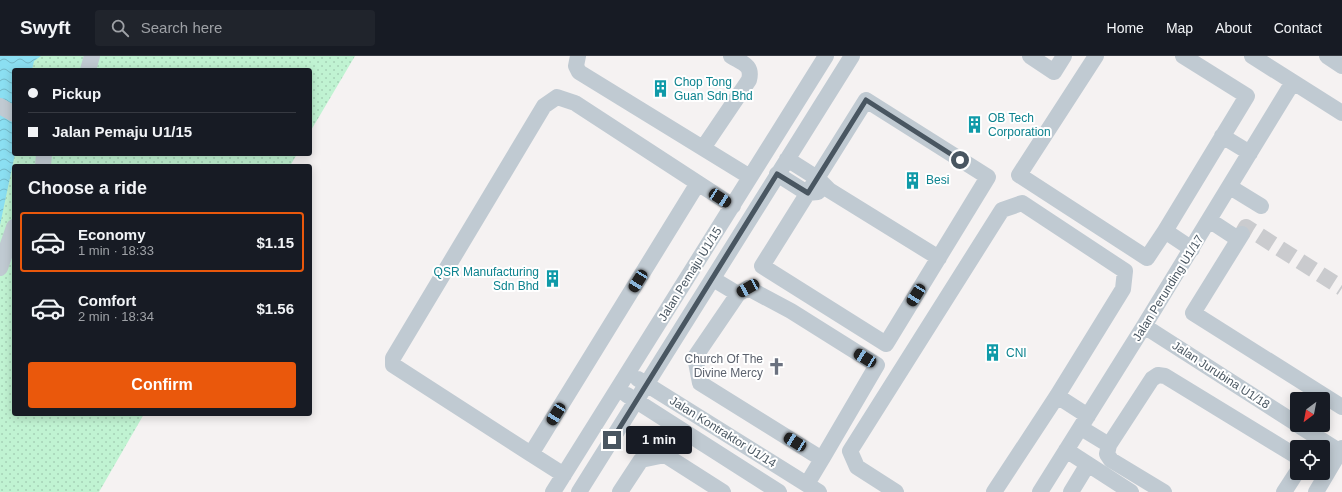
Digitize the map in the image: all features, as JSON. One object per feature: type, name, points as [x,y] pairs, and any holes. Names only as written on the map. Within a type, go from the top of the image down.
[{"type":"street","points":[[89,68],[92,56]]},
{"type":"street","points":[[578,56],[576,66],[579,72],[750,177]]},
{"type":"street","points":[[703,148],[749,80],[750,74],[748,67],[731,56]]},
{"type":"street","name":"Jalan Pemaju U1/15","points":[[553,492],[826,56]]},
{"type":"street","name":"Jalan Pemaju U1/15","points":[[579,492],[852,56]]},
{"type":"street","points":[[1030,56],[1054,72],[1064,56]]},
{"type":"street","points":[[1096,56],[1019,175],[1147,258],[1247,96],[1183,56]]},
{"type":"street","points":[[1252,56],[1342,113]]},
{"type":"street","points":[[1327,56],[1342,66]]},
{"type":"street","name":"Jalan Perunding U1/17","points":[[1040,492],[1192,249],[1293,82]]},
{"type":"street","points":[[564,475],[397,369],[393,365],[393,358],[544,106],[557,97],[576,103],[733,206]]},
{"type":"street","points":[[866,100],[988,177],[886,344],[762,266],[817,178],[866,100]]},
{"type":"street","points":[[0,106],[12,113]]},
{"type":"street","points":[[1222,136],[1250,153]]},
{"type":"street","points":[[787,159],[817,178],[829,190],[939,258]]},
{"type":"street","points":[[777,174],[808,193],[829,190]]},
{"type":"street","points":[[532,454],[698,183]]},
{"type":"street","points":[[1230,187],[1261,206]]},
{"type":"street","points":[[896,492],[857,467],[850,451],[1002,210],[1022,203],[1125,271],[1123,289],[1057,396],[994,492]]},
{"type":"street","points":[[1209,220],[1240,236],[1193,313],[1342,407]]},
{"type":"street","points":[[1165,231],[1192,249]]},
{"type":"street","points":[[0,268],[12,233]]},
{"type":"street","points":[[713,279],[738,294]]},
{"type":"street","points":[[813,488],[822,458],[877,365],[791,311],[748,288],[738,294],[695,357],[700,382],[822,458]]},
{"type":"street","name":"Jalan Jurubina U1/18","points":[[1144,326],[1290,420]]},
{"type":"street","name":"Jalan Kontraktor U1/14","points":[[628,373],[813,488]]},
{"type":"street","points":[[1164,492],[1111,460],[1107,454],[1109,445],[1152,379],[1158,375],[1165,376],[1290,452]]},
{"type":"street","name":"Jalan Kontraktor U1/14","points":[[617,389],[762,488],[779,492]]},
{"type":"street","points":[[1057,396],[1109,445]]},
{"type":"street","name":"Jalan Jurubina U1/18","points":[[1310,432],[1341,451]]},
{"type":"street","points":[[1066,450],[1131,492]]},
{"type":"street","points":[[1316,492],[1341,451]]},
{"type":"street","points":[[620,492],[641,460],[665,455],[723,492]]},
{"type":"street","points":[[1071,492],[1088,464]]},
{"type":"street","points":[[1284,492],[1292,480]]},
{"type":"green space","points":[[0,56],[355,56],[312,129],[312,68],[12,68],[12,156],[296,156],[291,164],[12,164],[12,416],[143,416],[99,492],[0,492]]},
{"type":"water","points":[[0,56],[41,56],[34,61],[32,68],[12,68],[12,156],[15,156],[0,225]]},
{"type":"tunnel","points":[[1242,234],[1246,227],[1342,288]]},
{"type":"place","name":"Chop Tong Guan Sdn Bhd","points":[[661,89]]},
{"type":"place","name":"OB Tech Corporation","points":[[975,125]]},
{"type":"place","name":"Besi","points":[[913,180]]},
{"type":"place","name":"QSR Manufacturing Sdn Bhd","points":[[552,279]]},
{"type":"place","name":"CNI","points":[[993,353]]},
{"type":"place","name":"Church Of The Divine Mercy","points":[[776,366]]},
{"type":"route","points":[[612,440],[777,174],[808,193],[866,100],[960,160]]}]
